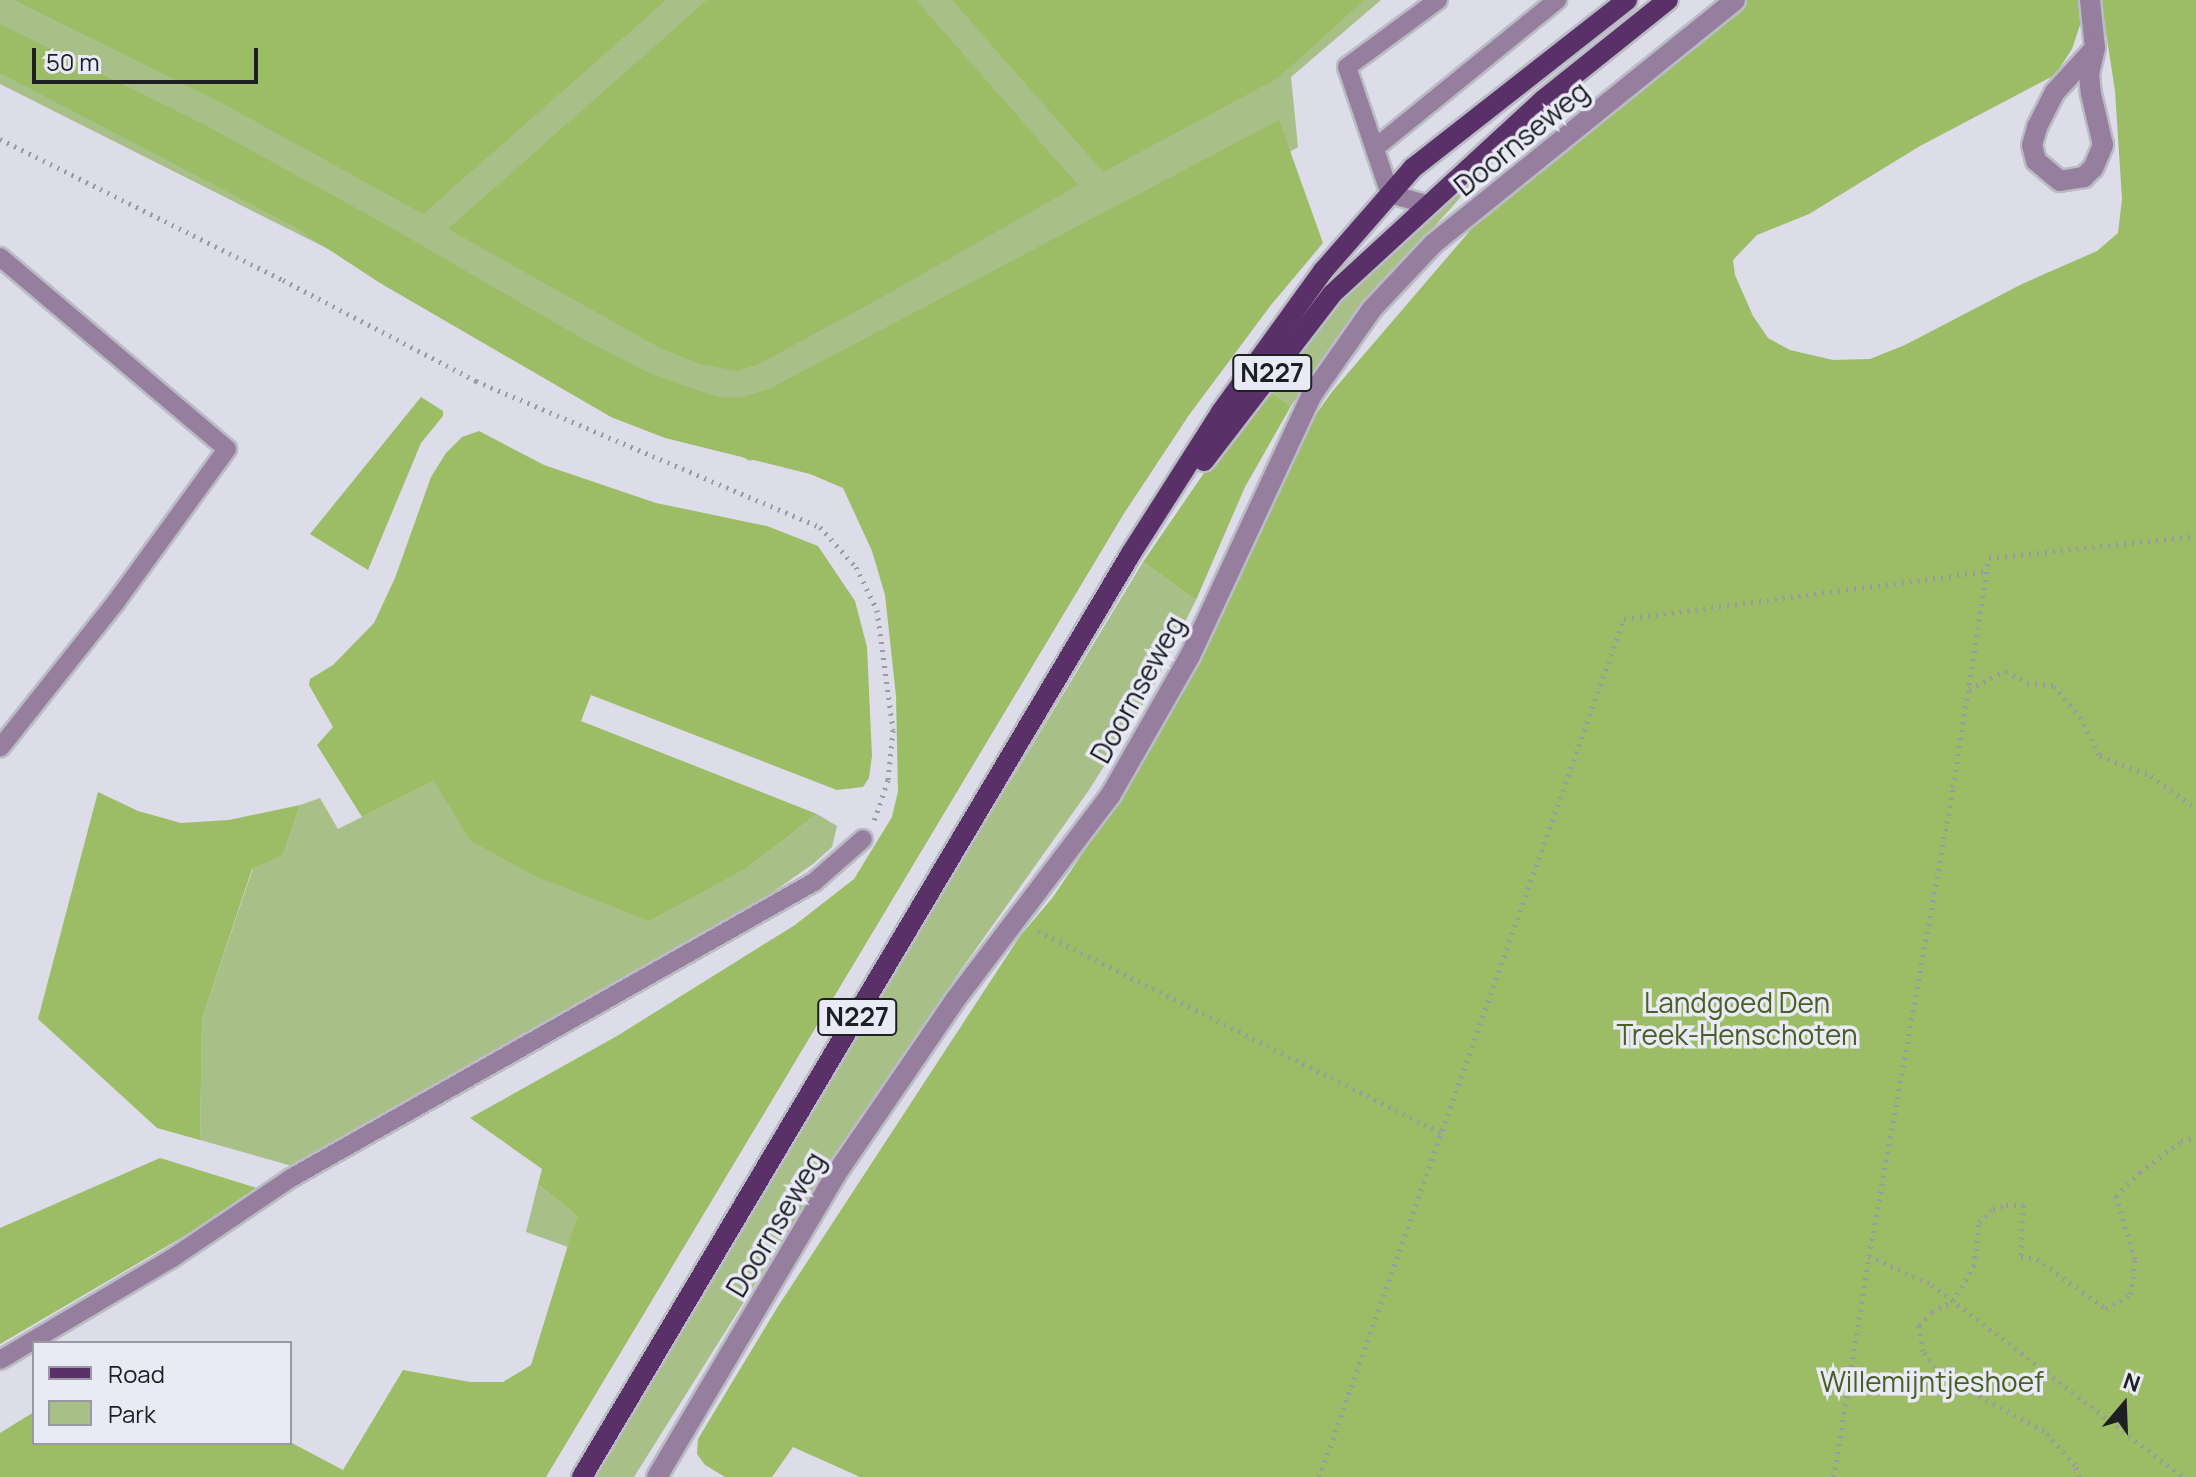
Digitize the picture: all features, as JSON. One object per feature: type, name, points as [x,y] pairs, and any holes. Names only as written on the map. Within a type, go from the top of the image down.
[{"type":"main road","name":"Doornseweg","points":[[582,1477],[1130,555],[1221,412],[1323,271],[1413,168],[1627,0]]},
{"type":"main road","name":"Doornseweg","points":[[1130,555],[1332,294],[1643,10],[1668,0]]},
{"type":"street","name":"Doornseweg","points":[[657,1477],[836,1174],[955,1000],[1110,796],[1190,656],[1311,396],[1372,309],[1433,244],[1735,0]]},
{"type":"street","points":[[2090,0],[2095,48],[2089,73],[2103,145],[2093,168],[2084,177],[2060,181],[2036,161],[2032,145],[2037,127],[2055,92],[2095,48]]},
{"type":"lane","points":[[1390,194],[1347,67],[1438,0]]},
{"type":"lane","points":[[1375,148],[1557,0]]},
{"type":"lane","name":"Doornseweg","points":[[1390,194],[1429,205]]},
{"type":"lane","points":[[0,257],[227,449],[116,602],[0,748]]},
{"type":"lane","points":[[32,1341],[171,1259],[291,1178],[814,882],[863,839]]},
{"type":"lane","points":[[0,1360],[32,1341]]},
{"type":"path","points":[[0,139],[476,381],[820,527],[856,567],[877,610],[886,667],[893,730],[888,780],[863,839]]},
{"type":"path","points":[[1834,1477],[1989,558],[2196,536]]},
{"type":"path","points":[[1319,1477],[1624,619],[1987,571]]},
{"type":"path","points":[[1969,690],[2006,671],[2027,683],[2054,686],[2080,717],[2100,756],[2151,776],[2196,808]]},
{"type":"path","points":[[1016,920],[1442,1133]]},
{"type":"path","points":[[2079,1477],[2075,1465],[2044,1431],[1939,1374],[1923,1351],[1919,1325],[1932,1312],[1953,1301],[1974,1266],[1979,1222],[1993,1209],[2006,1205],[2023,1205],[2021,1256],[2037,1259],[2106,1309],[2131,1294],[2135,1259],[2116,1196],[2140,1172],[2181,1141],[2196,1137]]},
{"type":"path","points":[[1869,1256],[1932,1285],[2183,1477]]},
{"type":"green space","points":[[0,0],[1381,0],[1291,77],[1298,147],[1226,190],[1065,312],[750,461],[0,84]]},
{"type":"green space","points":[[14,0],[666,0],[423,214],[220,102]]},
{"type":"green space","points":[[707,0],[916,0],[1078,185],[884,296],[759,364],[737,371],[700,364],[660,348],[448,229]]},
{"type":"green space","points":[[952,0],[1364,0],[1278,78],[1103,172]]},
{"type":"green space","name":"Landgoed Den Treek-Henschoten","points":[[1746,0],[2079,0],[2081,5],[2080,25],[2072,49],[2055,75],[1920,146],[1809,214],[1757,235],[1733,260],[1735,275],[1753,316],[1768,338],[1790,350],[1833,360],[1870,359],[1905,345],[2022,284],[2097,251],[2118,233],[2122,199],[2115,91],[2101,0],[2196,0],[2196,1477],[860,1477],[793,1447],[772,1477],[725,1477],[705,1465],[697,1454],[698,1439],[777,1308],[1020,936],[1053,897],[1114,807],[1138,765],[1294,446],[1331,393],[1474,226],[1541,160]]},
{"type":"green space","points":[[0,24],[207,126],[583,339],[649,373],[717,397],[740,398],[771,388],[1279,120],[1323,243],[1271,305],[1189,415],[1123,515],[546,1477],[0,1477],[0,1433],[32,1413],[32,1445],[292,1443],[343,1470],[403,1370],[470,1382],[503,1382],[531,1365],[577,1216],[538,1184],[542,1169],[470,1118],[617,1036],[795,925],[854,879],[892,817],[898,791],[896,696],[885,595],[872,551],[843,488],[810,474],[665,438],[611,417],[380,283],[293,226],[0,73]]},
{"type":"green space","points":[[1518,133],[1351,320],[1291,406],[1263,387],[1307,329]]},
{"type":"green space","points":[[1263,387],[1291,406],[1245,487],[1196,600],[1143,562]]},
{"type":"green space","points":[[421,397],[443,411],[443,416],[421,443],[368,570],[310,534]]},
{"type":"green space","points":[[479,431],[544,465],[656,503],[767,526],[818,546],[855,601],[867,647],[872,756],[869,778],[863,787],[837,790],[591,695],[581,721],[817,814],[744,870],[650,921],[537,877],[471,841],[434,781],[362,817],[317,745],[333,727],[309,685],[310,679],[333,665],[374,623],[395,578],[431,477],[446,453],[462,437]]},
{"type":"green space","points":[[1143,562],[1196,600],[1146,700],[1089,790],[956,977],[803,1208],[634,1477],[590,1477]]},
{"type":"green space","points":[[434,781],[444,793],[650,921],[744,870],[817,814],[837,826],[832,847],[744,912],[299,1168],[200,1140],[202,1019],[253,868],[283,855],[300,805],[320,798],[338,829]]},
{"type":"green space","points":[[98,792],[138,811],[181,823],[229,820],[300,805],[283,855],[252,869],[202,1019],[200,1140],[157,1128],[38,1019]]},
{"type":"green space","points":[[160,1158],[263,1190],[0,1344],[0,1228]]},
{"type":"green space","points":[[538,1184],[577,1216],[568,1247],[526,1232]]},
{"type":"park label","name":"Willemijntjeshoef","points":[[1932,1381]]}]
